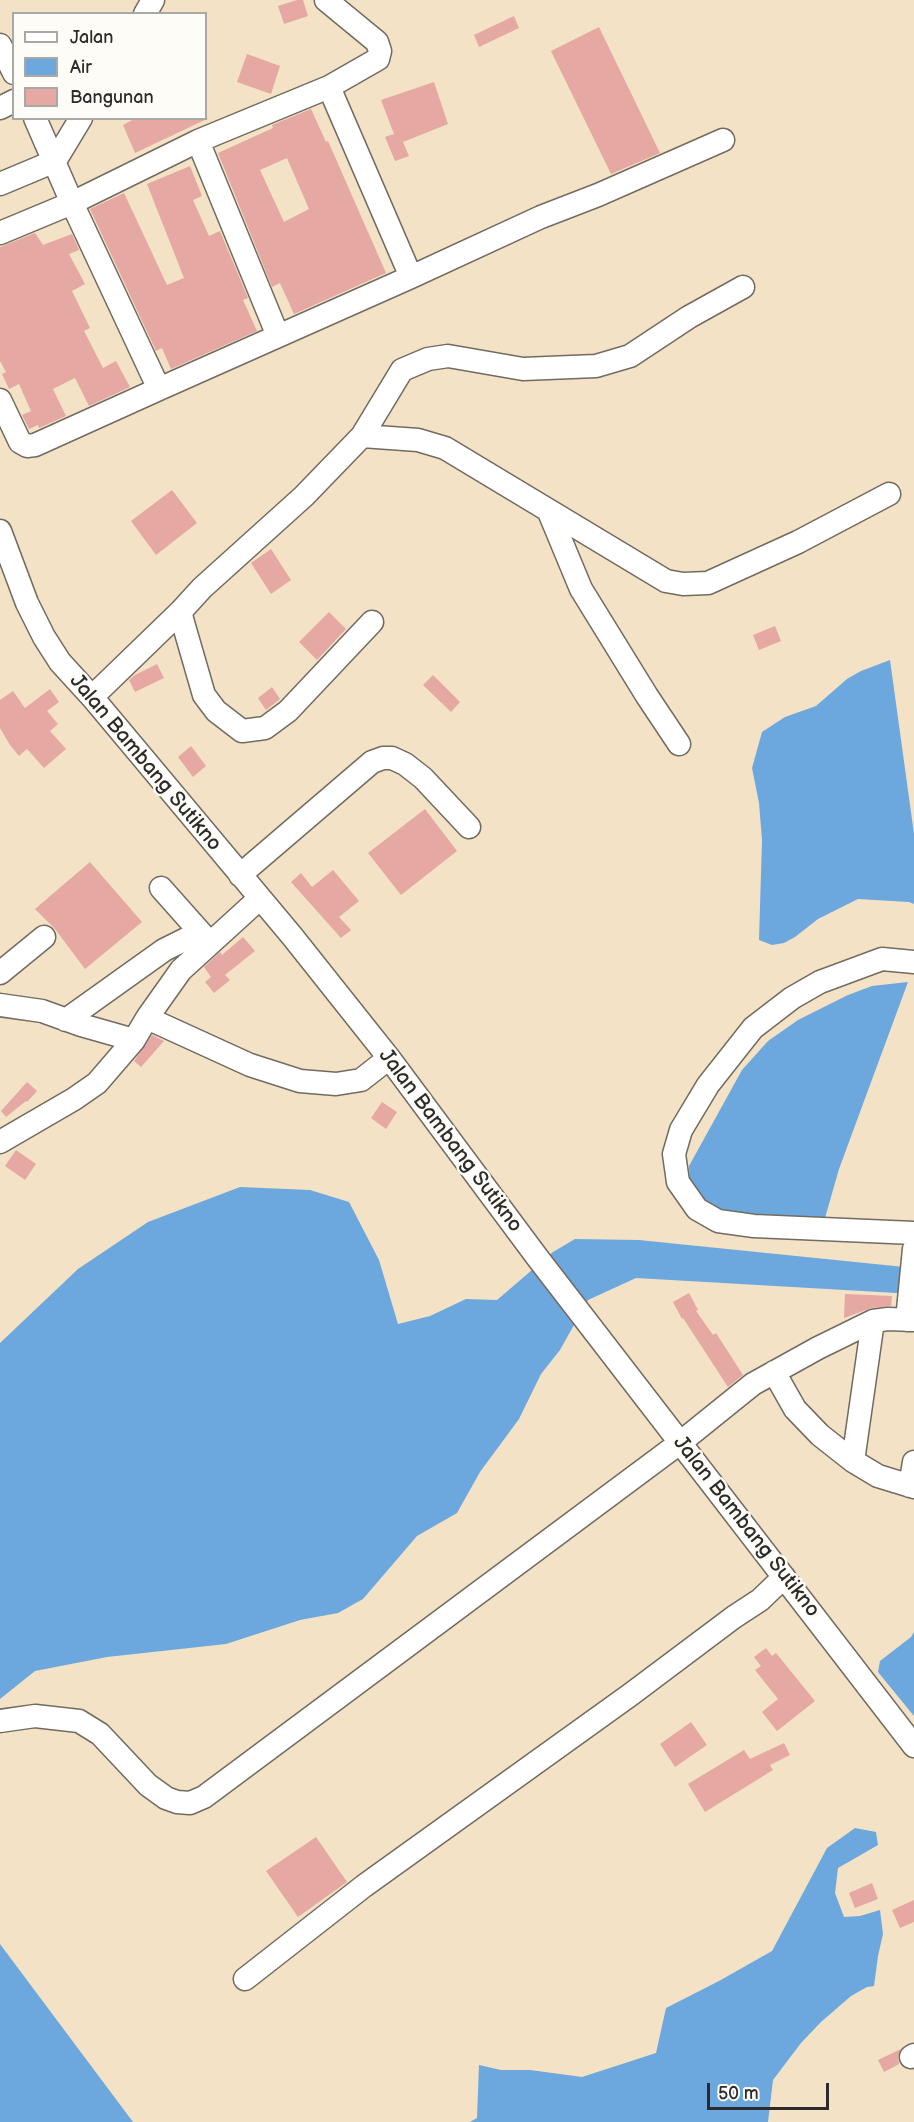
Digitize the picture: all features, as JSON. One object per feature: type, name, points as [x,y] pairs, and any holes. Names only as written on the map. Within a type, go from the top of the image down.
[{"type":"street","points":[[0,233],[72,203],[198,141],[329,87],[378,59],[380,51],[377,42],[326,0]]},
{"type":"street","points":[[0,45],[12,69]]},
{"type":"street","points":[[329,87],[411,277]]},
{"type":"street","points":[[36,120],[159,390]]},
{"type":"street","points":[[0,184],[55,161],[80,120]]},
{"type":"street","points":[[0,400],[20,442],[27,446],[35,445],[541,217],[598,195],[723,140]]},
{"type":"street","points":[[198,141],[278,336]]},
{"type":"street","points":[[92,697],[202,588],[304,496],[362,436],[402,370],[428,358],[448,356],[524,369],[596,366],[630,356],[689,317],[743,287]]},
{"type":"street","points":[[362,436],[418,440],[445,448],[666,581],[683,584],[708,583],[798,542],[889,494]]},
{"type":"street","points":[[549,512],[581,589],[679,744]]},
{"type":"street","name":"Jalan Bambang Sutikno","points":[[0,531],[27,603],[60,662],[92,697],[240,875],[389,1058],[537,1257],[914,1746]]},
{"type":"street","points":[[181,611],[204,695],[216,711],[242,731],[265,728],[288,711],[372,622]]},
{"type":"street","points":[[240,875],[372,762],[383,758],[392,758],[405,764],[423,778],[470,827]]},
{"type":"street","points":[[161,888],[205,938]]},
{"type":"street","points":[[0,1142],[97,1083],[134,1040],[147,1018],[205,938],[259,899]]},
{"type":"street","points":[[0,973],[44,937]]},
{"type":"street","points":[[66,1020],[164,950],[205,938]]},
{"type":"street","points":[[914,962],[882,959],[820,982],[792,998],[760,1022],[708,1085],[681,1130],[674,1154],[678,1182],[697,1209],[718,1221],[754,1226],[914,1233]]},
{"type":"street","points":[[0,1005],[42,1011],[134,1040]]},
{"type":"street","points":[[147,1018],[250,1065],[300,1081],[336,1084],[361,1080],[389,1058]]},
{"type":"street","points":[[0,1721],[35,1716],[79,1721],[100,1734],[148,1785],[166,1798],[190,1803],[213,1791],[681,1442],[753,1384],[873,1321],[910,1313],[914,1249]]},
{"type":"street","points":[[852,1461],[873,1321]]},
{"type":"street","points":[[774,1372],[795,1409],[820,1436],[852,1461],[878,1476],[912,1487],[914,1462]]},
{"type":"street","points":[[245,1980],[364,1886],[760,1600],[784,1577]]},
{"type":"water","points":[[890,660],[914,834],[914,904],[858,899],[818,919],[784,943],[772,945],[759,940],[762,840],[759,803],[752,768],[762,732],[785,717],[816,706],[847,679],[861,671]]},
{"type":"water","points":[[908,982],[839,1169],[825,1218],[781,1218],[708,1207],[690,1188],[689,1166],[742,1070],[768,1041],[798,1020],[848,995],[872,986]]},
{"type":"water","points":[[240,1187],[310,1190],[349,1202],[379,1260],[398,1324],[430,1316],[466,1299],[497,1300],[553,1252],[575,1239],[639,1240],[914,1268],[914,1294],[636,1278],[588,1300],[560,1350],[541,1374],[519,1419],[480,1472],[457,1513],[417,1536],[363,1599],[338,1613],[300,1620],[226,1644],[107,1657],[35,1671],[0,1699],[0,1343],[78,1269],[148,1222]]},
{"type":"water","points":[[914,1632],[914,1716],[878,1672],[880,1661],[911,1637]]},
{"type":"water","points":[[855,1828],[876,1832],[878,1845],[838,1868],[835,1893],[844,1917],[860,1916],[880,1910],[883,1934],[874,1986],[867,1987],[851,1996],[801,2043],[773,2080],[768,2122],[470,2122],[477,2118],[479,2065],[501,2070],[530,2070],[582,2077],[656,2053],[666,2008],[772,1951],[827,1848]]},
{"type":"water","points":[[0,1944],[133,2122],[0,2122]]},
{"type":"building","points":[[303,0],[308,16],[284,24],[278,6]]},
{"type":"building","points":[[514,16],[519,28],[479,47],[474,35]]},
{"type":"building","points":[[599,27],[660,153],[611,174],[551,51]]},
{"type":"building","points":[[247,54],[280,66],[271,94],[237,82]]},
{"type":"building","points":[[434,82],[448,124],[403,142],[409,156],[395,161],[385,137],[394,134],[381,100]]},
{"type":"building","points":[[311,109],[326,142],[328,141],[386,273],[294,314],[280,283],[272,287],[218,153],[273,128],[272,125]],"holes":[[[287,158],[309,209],[284,222],[260,170]]]},
{"type":"building","points":[[132,120],[205,120],[135,153],[123,125]]},
{"type":"building","points":[[190,166],[202,196],[193,200],[209,236],[220,231],[248,298],[243,300],[257,331],[171,369],[162,348],[156,351],[90,209],[124,193],[167,285],[184,278],[147,184]]},
{"type":"building","points":[[35,233],[43,245],[72,234],[79,250],[69,254],[85,284],[72,291],[90,328],[84,331],[103,368],[116,361],[130,387],[89,406],[75,378],[53,389],[66,416],[39,428],[38,425],[29,429],[22,415],[31,411],[19,384],[9,389],[2,374],[6,372],[0,361],[0,247]]},
{"type":"building","points":[[172,490],[197,523],[156,555],[131,521]]},
{"type":"building","points":[[271,549],[291,580],[271,594],[251,563]]},
{"type":"building","points":[[329,612],[346,629],[317,660],[299,642]]},
{"type":"building","points":[[775,626],[781,641],[759,650],[753,635]]},
{"type":"building","points":[[157,664],[164,678],[135,692],[129,680]]},
{"type":"building","points":[[433,675],[460,702],[451,712],[423,685]]},
{"type":"building","points":[[272,687],[280,699],[266,710],[258,698]]},
{"type":"building","points":[[50,689],[59,702],[47,711],[58,724],[50,731],[66,749],[44,768],[27,749],[19,756],[10,745],[0,728],[0,700],[13,691],[25,708]]},
{"type":"building","points":[[191,746],[206,766],[193,777],[178,757]]},
{"type":"building","points":[[425,809],[457,851],[401,895],[368,853]]},
{"type":"building","points":[[90,862],[142,922],[85,969],[55,929],[35,909]]},
{"type":"building","points":[[333,870],[359,901],[339,917],[351,930],[341,938],[291,882],[301,873],[312,887]]},
{"type":"building","points":[[243,937],[255,951],[225,975],[230,980],[214,993],[205,982],[211,977],[204,967],[220,952],[222,955]]},
{"type":"building","points":[[152,1035],[164,1041],[141,1067],[134,1061]]},
{"type":"building","points":[[27,1082],[37,1091],[27,1102],[6,1117],[1,1111]]},
{"type":"building","points":[[382,1102],[397,1112],[386,1129],[371,1118]]},
{"type":"building","points":[[16,1150],[36,1164],[25,1180],[5,1166]]},
{"type":"building","points":[[689,1293],[698,1310],[696,1311],[713,1335],[716,1333],[743,1375],[728,1387],[673,1302]]},
{"type":"building","points":[[845,1294],[892,1296],[891,1306],[871,1308],[844,1318]]},
{"type":"building","points":[[766,1648],[772,1656],[776,1653],[815,1701],[777,1731],[762,1712],[778,1699],[755,1670],[761,1666],[754,1657]]},
{"type":"building","points":[[691,1722],[707,1745],[675,1767],[660,1744]]},
{"type":"building","points":[[784,1743],[790,1755],[770,1765],[773,1770],[705,1812],[688,1784],[744,1750],[750,1759]]},
{"type":"building","points":[[316,1837],[347,1882],[298,1917],[266,1871]]},
{"type":"building","points":[[872,1883],[878,1899],[855,1908],[849,1893]]},
{"type":"building","points":[[914,1900],[914,1922],[900,1928],[892,1910]]},
{"type":"building","points":[[901,2049],[898,2057],[899,2064],[884,2072],[878,2060]]}]
